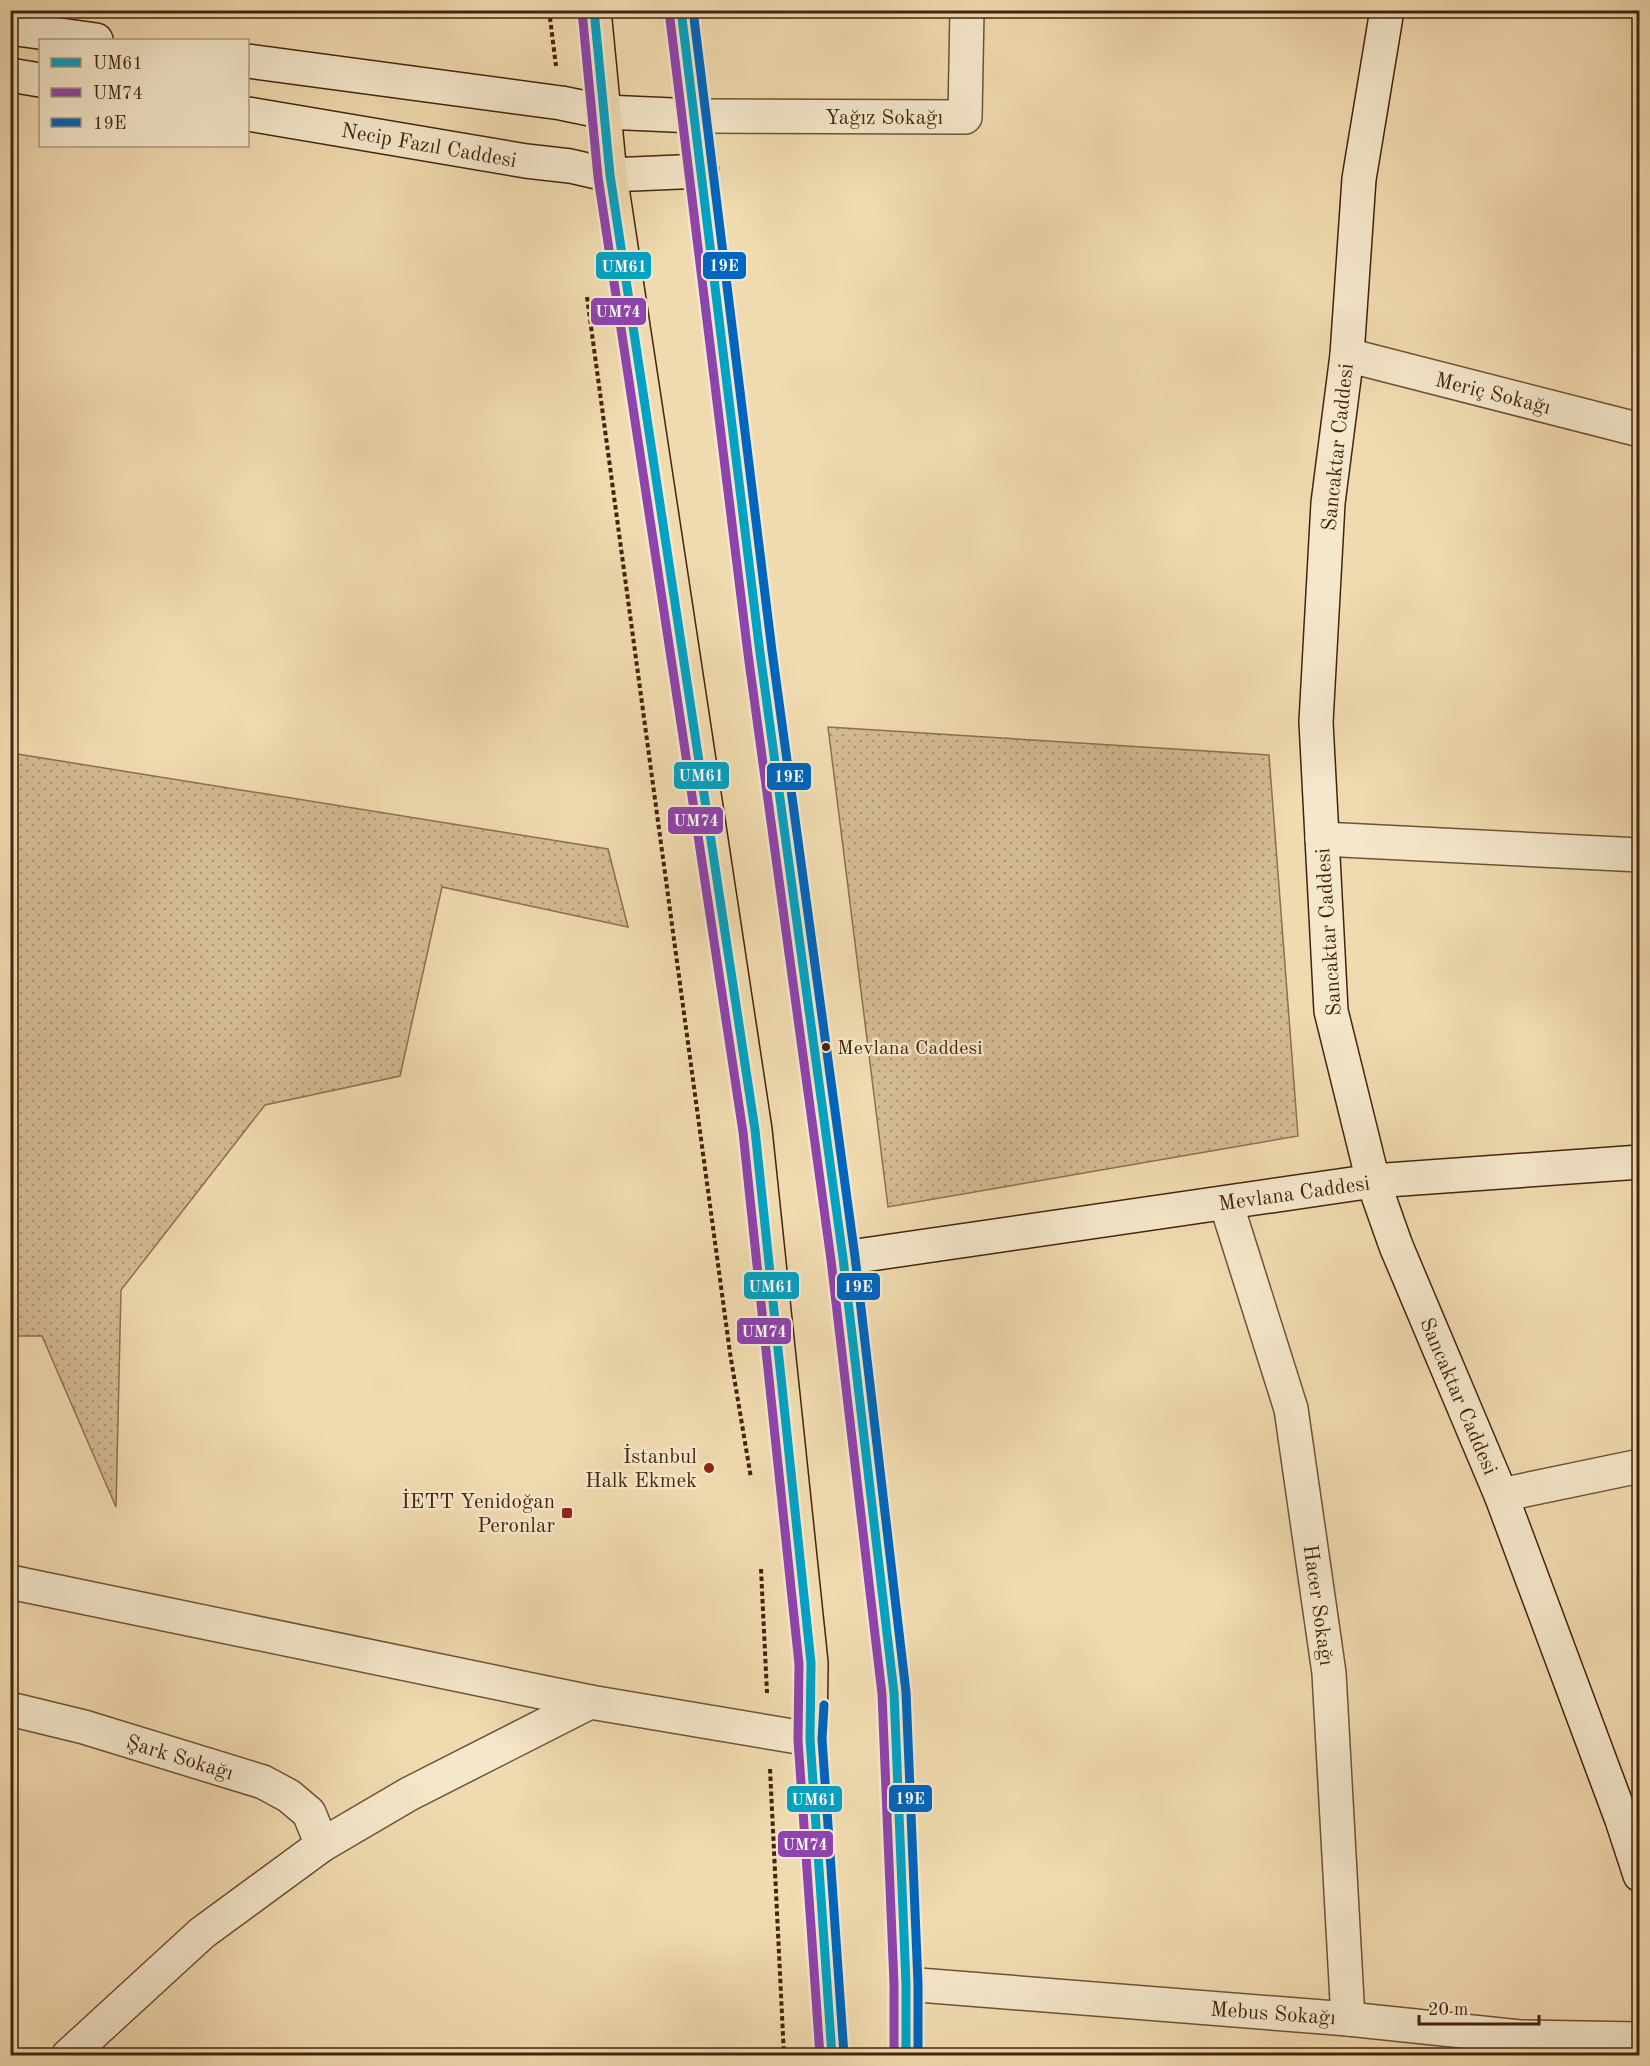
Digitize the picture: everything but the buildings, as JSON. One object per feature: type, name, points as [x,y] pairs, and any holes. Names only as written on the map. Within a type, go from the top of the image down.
[{"type":"main road","points":[[594,10],[610,175],[755,1130],[811,1663],[810,1739],[832,2055]]},
{"type":"main road","points":[[681,10],[760,653],[843,1258],[894,1693],[906,1984],[906,2055]]},
{"type":"street","name":"Yağız Sokağı","points":[[695,116],[965,117],[967,10]]},
{"type":"street","name":"Sancaktar Caddesi","points":[[1387,10],[1359,179],[1347,355],[1328,503],[1317,711],[1331,1011],[1374,1181],[1396,1246],[1501,1495],[1631,1818],[1640,1875]]},
{"type":"street","points":[[10,28],[89,39]]},
{"type":"street","points":[[249,61],[561,103],[605,112],[695,116]]},
{"type":"street","points":[[10,75],[39,80]]},
{"type":"street","name":"Necip Fazıl Caddesi","points":[[249,114],[526,161],[570,166],[610,175],[702,171]]},
{"type":"street","name":"Meriç Sokağı","points":[[1347,355],[1640,430]]},
{"type":"street","points":[[1322,839],[1640,855]]},
{"type":"street","name":"Mevlana Caddesi","points":[[843,1258],[1374,1181],[1640,1162]]},
{"type":"street","name":"Hacer Sokağı","points":[[1226,1203],[1291,1409],[1329,1673],[1348,2019]]},
{"type":"street","points":[[1501,1495],[1640,1466]]},
{"type":"street","points":[[10,1582],[590,1702],[810,1739]]},
{"type":"street","points":[[68,2055],[202,1933],[322,1845],[409,1794],[590,1702]]},
{"type":"street","name":"Şark Sokağı","points":[[10,1708],[84,1727],[263,1782],[289,1796],[309,1813],[322,1845]]},
{"type":"street","name":"Mebus Sokağı","points":[[906,1984],[1348,2019],[1520,2046],[1640,2039]]},
{"type":"path","points":[[549,10],[561,103]]},
{"type":"path","points":[[586,285],[729,1353],[752,1486]]},
{"type":"path","points":[[760,1566],[784,2055]]},
{"type":"shaded area","points":[[828,727],[1269,755],[1298,1136],[888,1207]]},
{"type":"shaded area","points":[[11,753],[608,849],[628,927],[442,887],[400,1076],[265,1105],[121,1290],[116,1507],[42,1336],[11,1336]]},
{"type":"transit line","name":"UM61","points":[[594,10],[610,175],[755,1130],[811,1663],[810,1739],[832,2056]]},
{"type":"transit line","name":"UM61","points":[[681,10],[760,653],[843,1258],[894,1693],[906,1984],[906,2056]]},
{"type":"transit line","name":"19E","points":[[693,10],[772,651],[855,1257],[906,1692],[918,1984],[918,2056]]},
{"type":"transit line","name":"UM74","points":[[582,11],[598,177],[743,1132],[799,1664],[798,1740],[820,2056]]},
{"type":"transit line","name":"UM74","points":[[669,11],[748,654],[831,1260],[882,1694],[894,1984],[894,2056]]},
{"type":"transit line","name":"19E","points":[[824,1705],[822,1739],[844,2055]]},
{"type":"place","name":"Mevlana Caddesi","points":[[826,1047]]},
{"type":"place","name":"İstanbul Halk Ekmek","points":[[709,1468]]},
{"type":"place","name":"İETT Yenidoğan Peronlar","points":[[567,1513]]}]
